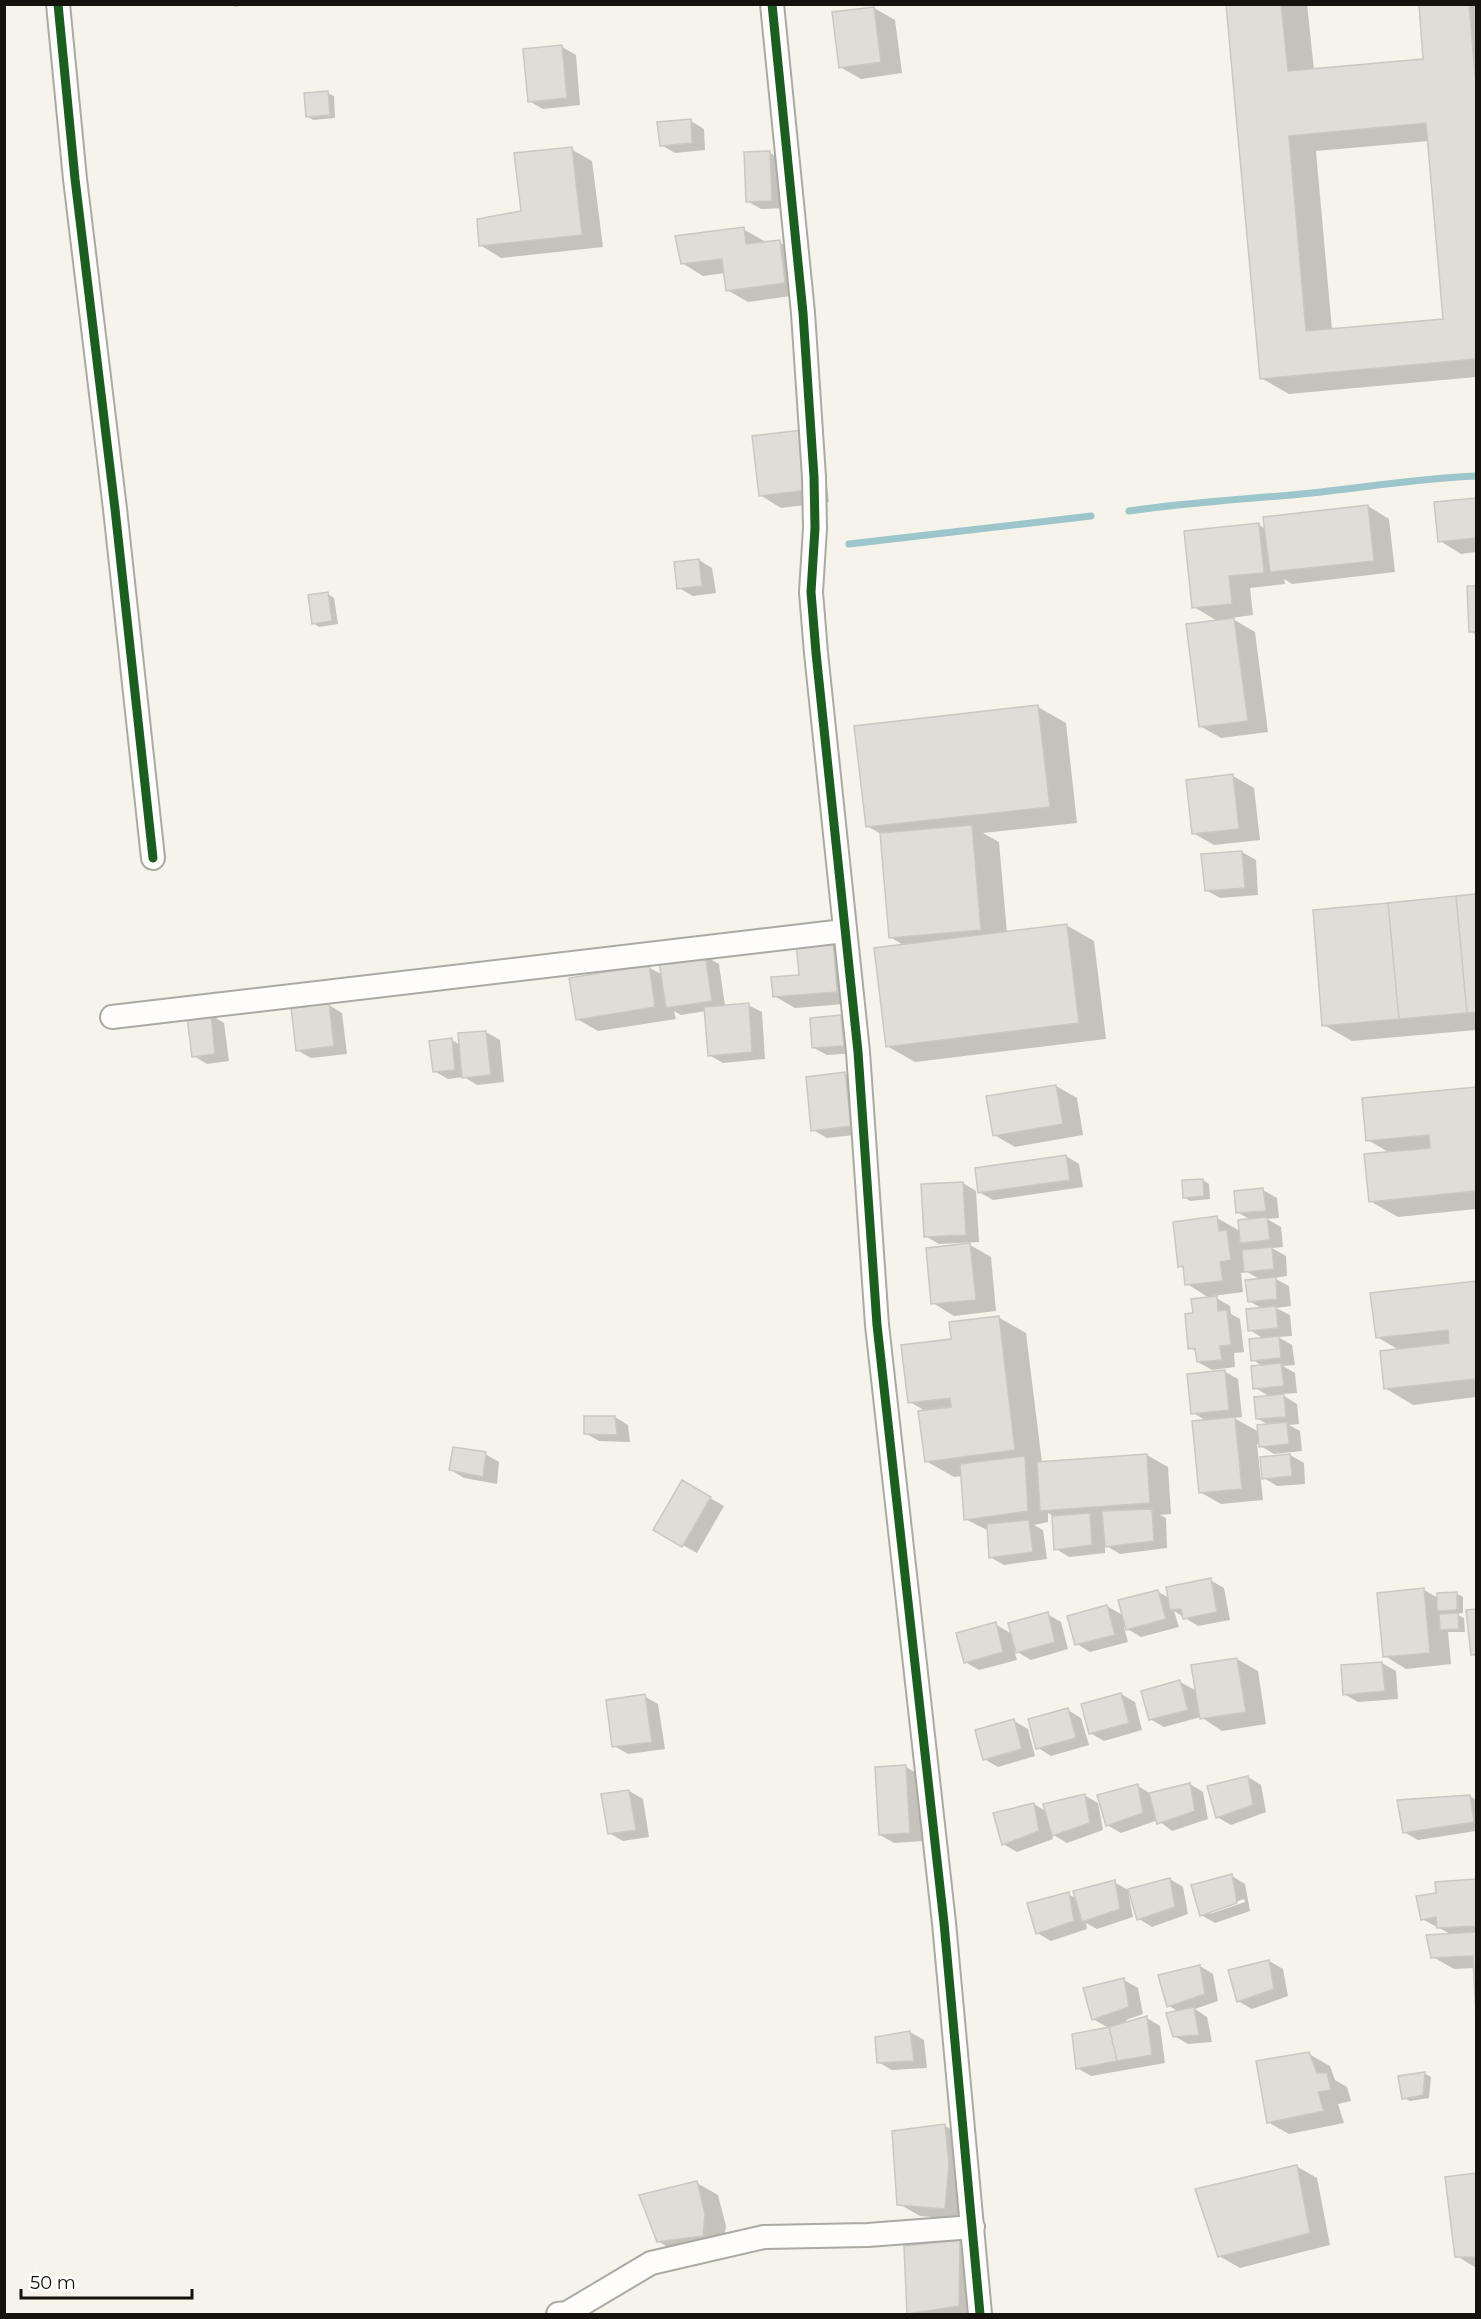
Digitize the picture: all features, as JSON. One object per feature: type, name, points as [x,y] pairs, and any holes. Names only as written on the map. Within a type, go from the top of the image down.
[{"type":"street","points":[[58,4],[75,179],[115,509],[153,858]]},
{"type":"street","points":[[772,4],[803,313],[814,477],[815,528],[811,592],[858,1052],[877,1325],[944,1923],[980,2314]]},
{"type":"street","points":[[112,1017],[844,931]]},
{"type":"street","points":[[558,2314],[567,2313],[651,2263],[764,2237],[868,2235],[972,2227]]},
{"type":"building","points":[[1226,4],[1281,4],[1288,71],[1423,59],[1419,4],[1469,4],[1476,86],[1476,359],[1260,379]],"holes":[[[1426,123],[1443,319],[1306,331],[1289,136]]]},
{"type":"building","points":[[874,7],[881,62],[839,68],[832,12]]},
{"type":"building","points":[[562,45],[567,98],[528,102],[523,49]]},
{"type":"building","points":[[328,91],[330,115],[306,117],[304,93]]},
{"type":"building","points":[[691,119],[692,143],[660,146],[657,122]]},
{"type":"building","points":[[572,147],[582,235],[479,246],[477,219],[521,211],[514,153]]},
{"type":"building","points":[[770,151],[772,201],[746,202],[744,152]]},
{"type":"building","points":[[744,227],[746,244],[780,240],[785,283],[726,291],[722,259],[681,264],[675,236]]},
{"type":"building","points":[[802,430],[808,490],[759,496],[752,436]]},
{"type":"building","points":[[1476,498],[1476,538],[1438,542],[1434,502]]},
{"type":"building","points":[[1368,505],[1374,561],[1270,572],[1263,517]]},
{"type":"building","points":[[1259,523],[1264,573],[1229,576],[1232,604],[1192,608],[1184,531]]},
{"type":"building","points":[[699,559],[702,586],[677,589],[674,562]]},
{"type":"building","points":[[1467,586],[1476,586],[1476,632],[1469,632]]},
{"type":"building","points":[[328,592],[332,621],[312,624],[308,595]]},
{"type":"building","points":[[1234,618],[1248,721],[1199,727],[1186,624]]},
{"type":"building","points":[[1038,705],[1050,807],[866,827],[854,726]]},
{"type":"building","points":[[1233,774],[1239,829],[1192,834],[1186,780]]},
{"type":"building","points":[[972,825],[981,930],[889,938],[880,833]]},
{"type":"building","points":[[1242,851],[1245,888],[1205,891],[1201,854]]},
{"type":"building","points":[[1476,894],[1476,1012],[1467,1013],[1456,896]]},
{"type":"building","points":[[1456,896],[1467,1013],[1399,1019],[1388,903]]},
{"type":"building","points":[[1388,903],[1399,1019],[1322,1026],[1313,910]]},
{"type":"building","points":[[1067,924],[1079,1023],[886,1047],[874,948]]},
{"type":"building","points":[[833,940],[837,992],[773,997],[771,977],[799,975],[796,943]]},
{"type":"building","points":[[705,954],[712,1001],[666,1008],[659,961]]},
{"type":"building","points":[[649,965],[655,1007],[576,1020],[569,978]]},
{"type":"building","points":[[329,1003],[334,1046],[296,1051],[291,1007]]},
{"type":"building","points":[[749,1003],[752,1052],[708,1056],[704,1007]]},
{"type":"building","points":[[211,1014],[215,1054],[192,1057],[187,1017]]},
{"type":"building","points":[[841,1015],[844,1046],[812,1048],[810,1018]]},
{"type":"building","points":[[486,1031],[491,1075],[462,1078],[458,1033]]},
{"type":"building","points":[[452,1038],[455,1070],[433,1072],[429,1041]]},
{"type":"building","points":[[845,1072],[851,1126],[811,1131],[806,1077]]},
{"type":"building","points":[[1056,1085],[1063,1124],[993,1136],[986,1096]]},
{"type":"building","points":[[1476,1087],[1476,1191],[1369,1202],[1364,1154],[1430,1148],[1429,1135],[1366,1141],[1362,1098]]},
{"type":"building","points":[[1066,1155],[1070,1180],[978,1193],[975,1168]]},
{"type":"building","points":[[1203,1179],[1204,1196],[1183,1198],[1182,1180]]},
{"type":"building","points":[[963,1182],[966,1235],[924,1237],[921,1184]]},
{"type":"building","points":[[1263,1188],[1266,1211],[1236,1213],[1234,1191]]},
{"type":"building","points":[[1217,1216],[1219,1231],[1227,1230],[1231,1260],[1220,1262],[1223,1281],[1185,1285],[1183,1266],[1178,1267],[1173,1222]]},
{"type":"building","points":[[1267,1217],[1270,1240],[1240,1243],[1238,1220]]},
{"type":"building","points":[[970,1243],[976,1300],[931,1304],[926,1248]]},
{"type":"building","points":[[1272,1247],[1274,1269],[1244,1272],[1242,1250]]},
{"type":"building","points":[[1276,1277],[1277,1299],[1248,1302],[1245,1280]]},
{"type":"building","points":[[1476,1281],[1476,1379],[1384,1389],[1380,1351],[1449,1343],[1448,1330],[1376,1338],[1370,1293]]},
{"type":"building","points":[[1217,1296],[1218,1311],[1227,1310],[1231,1345],[1220,1346],[1222,1360],[1197,1362],[1195,1348],[1188,1349],[1185,1314],[1193,1313],[1191,1299]]},
{"type":"building","points":[[1276,1306],[1278,1328],[1248,1331],[1246,1309]]},
{"type":"building","points":[[999,1316],[1015,1450],[925,1462],[918,1411],[951,1407],[950,1398],[908,1403],[901,1345],[951,1339],[949,1322]]},
{"type":"building","points":[[1279,1336],[1281,1358],[1251,1361],[1249,1339]]},
{"type":"building","points":[[1281,1363],[1284,1386],[1253,1389],[1251,1366]]},
{"type":"building","points":[[1225,1370],[1229,1410],[1191,1414],[1187,1374]]},
{"type":"building","points":[[1284,1394],[1286,1417],[1256,1419],[1254,1397]]},
{"type":"building","points":[[584,1416],[615,1416],[617,1435],[584,1434]]},
{"type":"building","points":[[1235,1417],[1242,1489],[1199,1493],[1192,1421]]},
{"type":"building","points":[[1287,1422],[1289,1444],[1259,1447],[1257,1425]]},
{"type":"building","points":[[453,1447],[486,1452],[483,1477],[449,1470]]},
{"type":"building","points":[[1147,1454],[1150,1503],[1040,1511],[1037,1462]]},
{"type":"building","points":[[1290,1454],[1292,1476],[1262,1479],[1260,1457]]},
{"type":"building","points":[[1025,1456],[1028,1511],[964,1520],[960,1464]]},
{"type":"building","points":[[682,1480],[711,1497],[682,1547],[653,1530]]},
{"type":"building","points":[[1152,1509],[1154,1541],[1105,1547],[1102,1511]]},
{"type":"building","points":[[1090,1513],[1092,1545],[1054,1550],[1052,1516]]},
{"type":"building","points":[[1029,1520],[1033,1552],[989,1558],[987,1524]]},
{"type":"building","points":[[1211,1578],[1217,1612],[1183,1619],[1181,1609],[1170,1610],[1166,1587]]},
{"type":"building","points":[[1424,1588],[1430,1653],[1383,1657],[1377,1593]]},
{"type":"building","points":[[1158,1590],[1166,1619],[1126,1630],[1118,1600]]},
{"type":"building","points":[[1457,1592],[1457,1610],[1437,1611],[1437,1593]]},
{"type":"building","points":[[1107,1605],[1115,1635],[1075,1645],[1067,1616]]},
{"type":"building","points":[[1476,1609],[1476,1654],[1471,1655],[1466,1610]]},
{"type":"building","points":[[1048,1612],[1055,1642],[1016,1653],[1008,1623]]},
{"type":"building","points":[[1458,1613],[1459,1629],[1440,1630],[1439,1614]]},
{"type":"building","points":[[996,1622],[1003,1652],[964,1663],[956,1633]]},
{"type":"building","points":[[1237,1658],[1246,1712],[1200,1719],[1191,1665]]},
{"type":"building","points":[[1382,1662],[1385,1691],[1343,1695],[1341,1665]]},
{"type":"building","points":[[1180,1680],[1188,1710],[1149,1720],[1141,1691]]},
{"type":"building","points":[[1121,1693],[1129,1723],[1089,1734],[1081,1704]]},
{"type":"building","points":[[645,1694],[652,1742],[612,1747],[606,1700]]},
{"type":"building","points":[[1068,1708],[1076,1738],[1036,1749],[1028,1719]]},
{"type":"building","points":[[1014,1719],[1022,1749],[983,1760],[975,1730]]},
{"type":"building","points":[[906,1765],[910,1833],[879,1835],[875,1767]]},
{"type":"building","points":[[1248,1776],[1253,1805],[1216,1818],[1207,1786]]},
{"type":"building","points":[[1190,1783],[1195,1811],[1157,1824],[1149,1793]]},
{"type":"building","points":[[1138,1784],[1143,1813],[1106,1826],[1097,1795]]},
{"type":"building","points":[[629,1790],[636,1830],[608,1834],[601,1794]]},
{"type":"building","points":[[1085,1794],[1090,1823],[1052,1836],[1043,1804]]},
{"type":"building","points":[[1470,1795],[1474,1822],[1403,1833],[1397,1800]]},
{"type":"building","points":[[1034,1803],[1039,1831],[1002,1845],[993,1813]]},
{"type":"building","points":[[1232,1874],[1237,1903],[1200,1916],[1191,1885]]},
{"type":"building","points":[[1170,1878],[1175,1907],[1137,1920],[1128,1889]]},
{"type":"building","points":[[1476,1879],[1476,1926],[1437,1928],[1436,1917],[1421,1920],[1416,1896],[1436,1893],[1435,1882]]},
{"type":"building","points":[[1115,1880],[1120,1909],[1082,1922],[1073,1891]]},
{"type":"building","points":[[1069,1892],[1074,1921],[1036,1934],[1027,1903]]},
{"type":"building","points":[[1476,1932],[1476,2016],[1473,1956],[1431,1958],[1426,1935]]},
{"type":"building","points":[[1269,1960],[1274,1989],[1237,2002],[1228,1970]]},
{"type":"building","points":[[1200,1965],[1205,1994],[1167,2007],[1158,1975]]},
{"type":"building","points":[[1124,1978],[1129,2007],[1092,2020],[1083,1988]]},
{"type":"building","points":[[1194,2007],[1199,2035],[1173,2037],[1166,2013]]},
{"type":"building","points":[[1147,2016],[1152,2055],[1117,2061],[1109,2027]]},
{"type":"building","points":[[1109,2027],[1117,2061],[1076,2069],[1072,2034]]},
{"type":"building","points":[[910,2031],[914,2061],[877,2063],[875,2037]]},
{"type":"building","points":[[1309,2052],[1317,2073],[1327,2073],[1331,2090],[1318,2092],[1324,2111],[1267,2123],[1256,2061]]},
{"type":"building","points":[[1425,2072],[1423,2095],[1402,2099],[1398,2076]]},
{"type":"building","points":[[945,2124],[949,2164],[945,2209],[897,2205],[892,2131]]},
{"type":"building","points":[[1297,2165],[1310,2233],[1218,2257],[1195,2189]]},
{"type":"building","points":[[1476,2173],[1476,2257],[1455,2257],[1445,2177]]},
{"type":"building","points":[[697,2181],[705,2214],[703,2236],[657,2242],[639,2195]]},
{"type":"building","points":[[960,2240],[959,2306],[907,2314],[904,2246]]},
{"type":"waterway","points":[[1129,511],[1476,476]]},
{"type":"waterway","points":[[849,544],[1091,516]]},
{"type":"cycle path","points":[[58,4],[75,179],[115,509],[153,858]]},
{"type":"cycle path","points":[[772,4],[803,313],[814,477],[815,528],[811,592],[816,653],[858,1052],[877,1325],[944,1923],[980,2314]]}]
